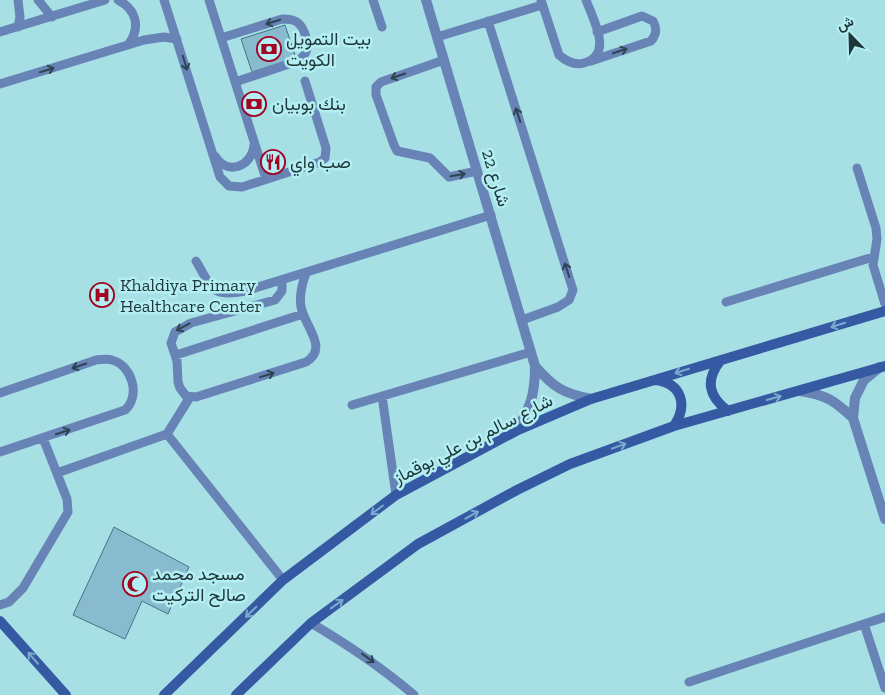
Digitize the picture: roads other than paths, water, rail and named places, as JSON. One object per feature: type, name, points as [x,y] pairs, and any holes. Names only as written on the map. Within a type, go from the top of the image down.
[{"type":"main road","name":"شارع سالم بن علي بوقماز","points":[[164,695],[175,690],[283,580],[396,495],[516,431],[591,398],[885,311]]},
{"type":"main road","points":[[721,360],[713,370],[710,381],[712,393],[718,404],[728,411]]},
{"type":"main road","points":[[236,695],[311,623],[418,544],[517,490],[570,464],[674,426],[882,367]]},
{"type":"main road","points":[[653,380],[664,381],[673,386],[680,395],[682,406],[680,417],[674,426]]},
{"type":"main road","points":[[0,621],[66,695]]},
{"type":"street","name":"شارع 22","points":[[426,0],[535,366],[535,389],[528,411],[516,431]]},
{"type":"street","name":"شارع 22","points":[[535,366],[550,383],[569,394],[591,398]]},
{"type":"street","points":[[882,367],[864,380],[855,398],[852,418],[885,519]]},
{"type":"street","points":[[800,390],[820,394],[838,404],[852,418]]},
{"type":"lane","points":[[18,0],[20,17],[18,27]]},
{"type":"lane","points":[[38,0],[52,17]]},
{"type":"lane","points":[[0,32],[105,0]]},
{"type":"lane","points":[[118,0],[130,9],[136,23],[136,31],[128,45]]},
{"type":"lane","points":[[164,0],[220,177],[229,186],[242,187],[320,162],[325,158],[326,148],[305,80]]},
{"type":"lane","points":[[209,0],[266,179]]},
{"type":"lane","points":[[373,0],[382,27]]},
{"type":"lane","points":[[586,0],[601,42],[595,57],[589,62]]},
{"type":"lane","points":[[438,37],[488,22],[542,2],[560,54],[565,60],[573,64],[589,62],[651,41],[655,37],[656,31],[653,21],[642,16],[597,32]]},
{"type":"lane","points":[[221,38],[282,19],[290,19],[298,23],[304,32],[306,50],[304,55],[298,60],[235,82]]},
{"type":"lane","points":[[488,22],[573,290],[569,300],[558,307],[522,320]]},
{"type":"lane","points":[[0,84],[128,45],[164,38],[177,39]]},
{"type":"lane","points":[[444,60],[381,82],[376,87],[376,95],[397,150],[430,158],[449,177],[477,171]]},
{"type":"lane","points":[[213,154],[222,164],[235,167],[247,162],[254,151],[254,144]]},
{"type":"lane","points":[[857,168],[876,228],[877,239],[873,258],[874,273],[885,304]]},
{"type":"lane","points":[[196,261],[210,284],[220,293],[227,295],[306,273],[491,215]]},
{"type":"lane","points":[[726,302],[873,258]]},
{"type":"lane","points":[[282,280],[282,291],[274,300],[191,323],[175,332],[171,343],[176,355],[180,388],[186,396],[196,397],[306,362],[313,358],[317,347],[303,314],[301,291],[306,273]]},
{"type":"lane","points":[[176,355],[303,314]]},
{"type":"lane","points":[[352,405],[531,352]]},
{"type":"lane","points":[[0,393],[96,360],[114,360],[124,366],[134,386],[129,406],[114,415],[0,452]]},
{"type":"lane","points":[[382,396],[396,495]]},
{"type":"lane","points":[[57,473],[167,434],[190,397]]},
{"type":"lane","points":[[167,434],[283,580]]},
{"type":"lane","points":[[0,605],[9,602],[23,588],[68,512],[67,499],[44,438]]},
{"type":"lane","points":[[689,682],[885,617]]},
{"type":"lane","points":[[311,623],[352,647],[387,672],[414,695]]},
{"type":"lane","points":[[864,624],[885,688]]},
{"type":"place","name":"بيت التمويل الكويت","points":[[269,49]]},
{"type":"place","name":"بنك بوبيان","points":[[254,104]]},
{"type":"place","name":"صب واي","points":[[273,162]]},
{"type":"place","name":"Khaldiya Primary Healthcare Center","points":[[102,295]]},
{"type":"place","name":"مسجد محمد صالح التركيت","points":[[135,584]]}]
